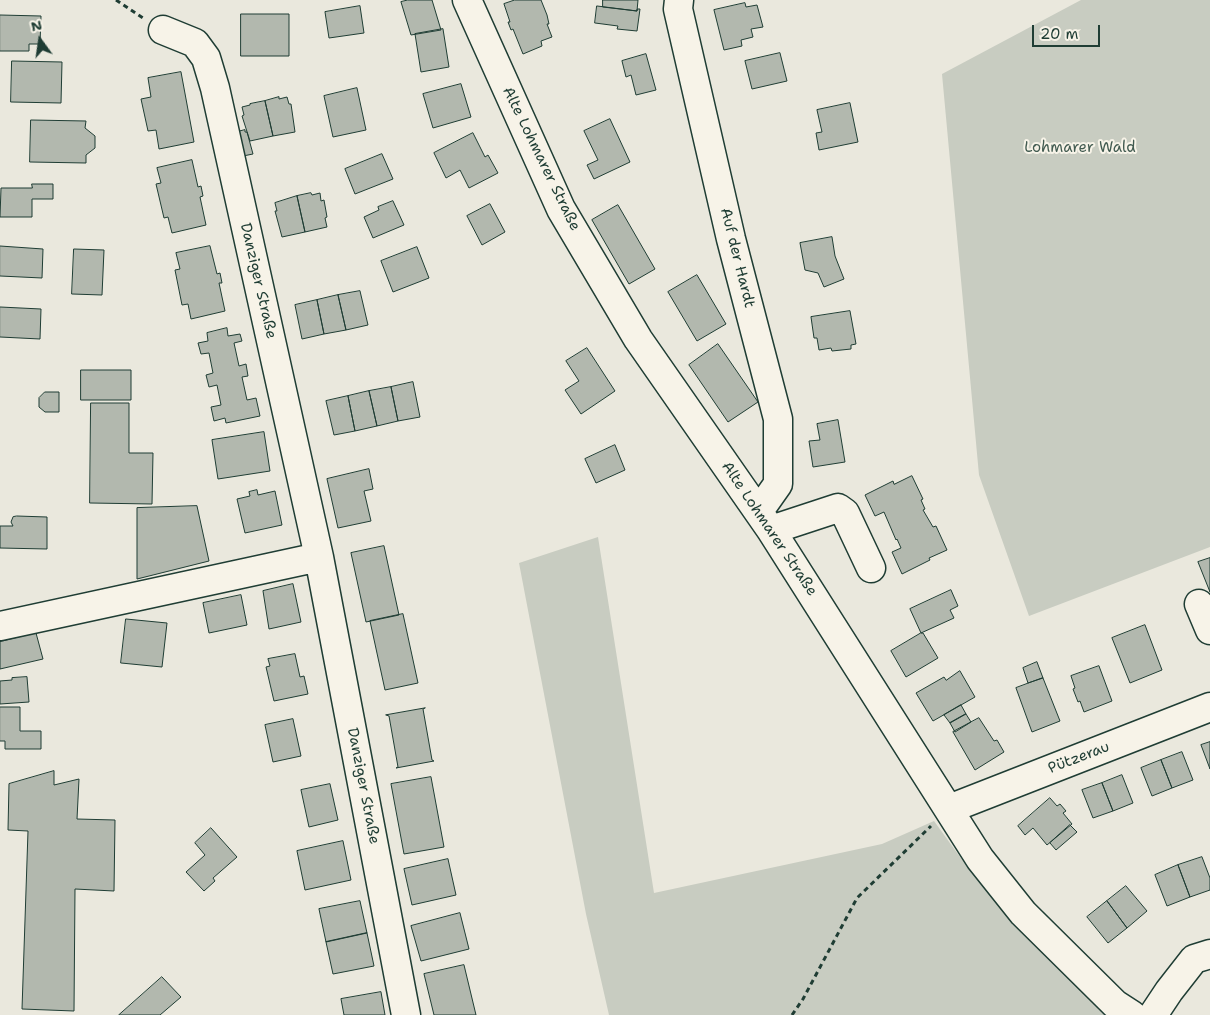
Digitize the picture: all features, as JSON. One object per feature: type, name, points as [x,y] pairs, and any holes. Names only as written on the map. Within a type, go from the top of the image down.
[{"type":"street","name":"Alte Lohmarer Straße","points":[[467,0],[561,208],[638,339],[765,521],[980,859],[1023,914],[1115,1004],[1132,1015]]},
{"type":"street","name":"Auf der Hardt","points":[[679,0],[678,9],[731,239],[778,419],[778,484],[765,521]]},
{"type":"street","name":"Danziger Straße","points":[[162,30],[196,43],[206,58],[215,88],[319,557],[406,1015]]},
{"type":"street","points":[[765,521],[838,508],[845,513],[871,568]]},
{"type":"street","points":[[0,626],[319,557]]},
{"type":"street","points":[[1198,604],[1210,630]]},
{"type":"street","name":"Pützerau","points":[[949,809],[1210,707]]},
{"type":"street","points":[[1154,1015],[1169,991],[1194,960],[1210,954]]},
{"type":"path","points":[[116,0],[162,30]]},
{"type":"path","points":[[792,1015],[803,999],[857,898],[949,809]]},
{"type":"green space","name":"Lohmarer Wald","points":[[1081,0],[1210,0],[1210,547],[1029,616],[979,475],[942,74]]},
{"type":"green space","points":[[598,537],[654,893],[882,844],[934,821],[973,874],[1004,911],[1108,1015],[609,1015],[586,914],[519,563]]},
{"type":"building","points":[[408,0],[432,0],[441,30],[411,35],[401,2]]},
{"type":"building","points":[[515,0],[541,0],[552,37],[541,41],[542,46],[523,54],[513,29],[511,30],[504,4]]},
{"type":"building","points":[[603,0],[638,0],[637,11],[603,7]]},
{"type":"building","points":[[745,3],[746,7],[757,5],[763,27],[751,29],[753,37],[741,40],[742,46],[724,50],[714,10]]},
{"type":"building","points":[[360,6],[364,33],[329,38],[325,12]]},
{"type":"building","points":[[597,6],[637,11],[637,9],[640,9],[637,31],[617,29],[618,26],[595,23]]},
{"type":"building","points":[[241,14],[289,14],[289,56],[241,56]]},
{"type":"building","points":[[0,15],[41,16],[40,44],[29,44],[29,51],[0,51]]},
{"type":"building","points":[[443,29],[449,67],[421,72],[415,34]]},
{"type":"building","points":[[780,53],[787,81],[752,89],[745,61]]},
{"type":"building","points":[[646,54],[656,90],[636,95],[631,75],[626,77],[622,61]]},
{"type":"building","points":[[12,61],[62,62],[61,103],[11,102]]},
{"type":"building","points":[[181,72],[194,142],[159,149],[156,130],[148,131],[141,99],[151,97],[148,78]]},
{"type":"building","points":[[461,84],[471,117],[433,128],[423,94]]},
{"type":"building","points":[[357,88],[366,130],[333,137],[324,96]]},
{"type":"building","points":[[279,97],[279,99],[287,97],[289,104],[291,104],[295,132],[273,136],[265,101]]},
{"type":"building","points":[[265,101],[273,136],[250,141],[242,116],[244,115],[242,107]]},
{"type":"building","points":[[850,103],[858,142],[819,150],[816,133],[822,132],[817,110]]},
{"type":"building","points":[[610,119],[630,162],[594,179],[587,165],[598,160],[584,131]]},
{"type":"building","points":[[31,120],[86,121],[85,128],[95,136],[95,148],[86,155],[86,163],[30,162]]},
{"type":"building","points":[[245,130],[253,154],[243,156],[237,132]]},
{"type":"building","points":[[473,133],[485,157],[488,155],[498,173],[469,188],[460,170],[446,178],[434,153]]},
{"type":"building","points":[[382,154],[393,179],[355,194],[345,169]]},
{"type":"building","points":[[192,160],[198,187],[201,186],[203,196],[200,197],[206,225],[172,233],[168,217],[164,218],[156,184],[161,183],[157,168]]},
{"type":"building","points":[[32,184],[53,184],[53,199],[32,199],[32,217],[0,217],[1,188],[32,188]]},
{"type":"building","points":[[311,193],[312,195],[320,193],[321,201],[324,200],[327,227],[305,232],[297,196]]},
{"type":"building","points":[[297,196],[305,232],[282,237],[275,211],[277,211],[275,203]]},
{"type":"building","points":[[393,201],[404,225],[373,238],[364,217],[379,210],[378,207]]},
{"type":"building","points":[[490,204],[505,232],[482,245],[467,216]]},
{"type":"building","points":[[618,205],[655,269],[629,284],[592,220]]},
{"type":"building","points":[[832,237],[835,256],[844,279],[824,287],[818,273],[805,270],[800,243]]},
{"type":"building","points":[[0,246],[43,249],[42,278],[0,276]]},
{"type":"building","points":[[210,246],[217,274],[220,273],[222,283],[219,283],[225,311],[191,319],[188,304],[182,305],[175,270],[180,269],[176,253]]},
{"type":"building","points":[[417,247],[429,278],[393,292],[381,261]]},
{"type":"building","points":[[74,249],[104,250],[102,295],[72,294]]},
{"type":"building","points":[[697,275],[726,324],[697,341],[668,292]]},
{"type":"building","points":[[360,291],[368,325],[346,330],[338,295]]},
{"type":"building","points":[[338,295],[346,330],[324,334],[317,300]]},
{"type":"building","points":[[317,300],[324,334],[302,339],[295,305]]},
{"type":"building","points":[[0,307],[41,309],[40,339],[0,337]]},
{"type":"building","points":[[850,311],[856,344],[851,345],[851,349],[832,351],[831,348],[819,350],[817,338],[814,338],[811,317]]},
{"type":"building","points":[[227,328],[228,336],[240,334],[242,341],[234,343],[239,366],[246,364],[248,376],[242,377],[247,400],[256,398],[260,416],[226,423],[225,418],[214,421],[211,407],[221,405],[217,385],[209,387],[206,375],[213,373],[209,353],[201,354],[198,343],[208,341],[207,333]]},
{"type":"building","points":[[718,344],[758,402],[728,422],[689,365]]},
{"type":"building","points":[[587,348],[615,391],[581,414],[565,390],[579,381],[566,361]]},
{"type":"building","points":[[81,370],[131,370],[131,400],[81,400]]},
{"type":"building","points":[[413,382],[420,417],[398,421],[391,387]]},
{"type":"building","points":[[391,387],[398,421],[377,426],[369,391]]},
{"type":"building","points":[[369,391],[377,426],[355,431],[348,396]]},
{"type":"building","points":[[45,392],[59,392],[59,412],[45,412],[39,407],[39,398]]},
{"type":"building","points":[[348,396],[355,431],[334,435],[326,401]]},
{"type":"building","points":[[91,403],[129,403],[129,453],[153,453],[152,504],[90,503]]},
{"type":"building","points":[[838,420],[845,462],[813,467],[809,441],[820,440],[817,424]]},
{"type":"building","points":[[264,432],[270,471],[218,479],[212,440]]},
{"type":"building","points":[[615,445],[625,470],[596,483],[585,459]]},
{"type":"building","points":[[369,469],[373,489],[364,491],[371,521],[338,528],[327,479]]},
{"type":"building","points":[[912,476],[923,499],[921,500],[925,509],[923,510],[933,527],[936,526],[947,550],[902,574],[892,552],[901,548],[897,539],[884,512],[875,516],[865,495],[893,481],[894,484]]},
{"type":"building","points":[[257,490],[258,495],[275,491],[282,525],[245,533],[237,499],[250,496],[249,492]]},
{"type":"building","points":[[197,506],[209,561],[137,579],[137,508]]},
{"type":"building","points":[[13,517],[47,517],[47,549],[0,548],[0,526],[13,526],[11,522]]},
{"type":"building","points":[[384,546],[399,615],[366,622],[351,553]]},
{"type":"building","points":[[1210,558],[1210,592],[1198,562]]},
{"type":"building","points":[[293,584],[301,622],[269,629],[263,591]]},
{"type":"building","points":[[951,590],[958,606],[950,610],[954,618],[921,633],[910,609]]},
{"type":"building","points":[[241,595],[247,625],[209,633],[203,603]]},
{"type":"building","points":[[403,614],[418,683],[385,690],[370,621]]},
{"type":"building","points":[[126,619],[167,623],[162,667],[121,663]]},
{"type":"building","points":[[1145,625],[1162,670],[1130,683],[1112,638]]},
{"type":"building","points":[[36,633],[43,659],[0,669],[0,642]]},
{"type":"building","points":[[923,633],[938,658],[906,677],[891,651]]},
{"type":"building","points":[[295,654],[300,677],[304,676],[308,694],[274,701],[266,667],[270,666],[268,659]]},
{"type":"building","points":[[1037,662],[1043,678],[1028,683],[1023,668]]},
{"type":"building","points":[[1099,666],[1112,701],[1084,712],[1073,689],[1075,688],[1071,676]]},
{"type":"building","points":[[960,671],[975,697],[933,721],[916,693],[944,677],[946,680]]},
{"type":"building","points":[[27,677],[29,702],[0,704],[0,681]]},
{"type":"building","points":[[1043,678],[1060,721],[1032,732],[1016,688]]},
{"type":"building","points":[[961,705],[966,714],[950,723],[944,715]]},
{"type":"building","points":[[0,707],[20,707],[20,731],[41,731],[41,749],[5,749],[5,741],[0,741]]},
{"type":"building","points":[[425,708],[423,709],[432,760],[434,761],[396,768],[398,767],[389,716],[386,715]]},
{"type":"building","points":[[966,714],[971,722],[955,732],[950,723]]},
{"type":"building","points":[[979,718],[994,741],[997,740],[1004,752],[975,770],[953,732]]},
{"type":"building","points":[[293,719],[301,756],[273,762],[265,725]]},
{"type":"building","points":[[1210,742],[1210,769],[1201,745]]},
{"type":"building","points":[[1182,752],[1193,780],[1172,788],[1161,760]]},
{"type":"building","points":[[1161,760],[1172,788],[1152,796],[1141,768]]},
{"type":"building","points":[[54,771],[54,785],[79,779],[77,819],[115,820],[114,891],[75,889],[74,1011],[22,1009],[28,831],[8,830],[9,784]]},
{"type":"building","points":[[1122,775],[1133,803],[1113,811],[1102,783]]},
{"type":"building","points":[[431,777],[444,847],[404,854],[391,784]]},
{"type":"building","points":[[1102,783],[1113,811],[1093,818],[1082,790]]},
{"type":"building","points":[[330,784],[338,820],[309,827],[301,790]]},
{"type":"building","points":[[1050,798],[1057,806],[1060,804],[1066,811],[1063,813],[1072,824],[1047,845],[1033,828],[1025,835],[1018,826]]},
{"type":"building","points":[[1070,825],[1077,832],[1056,850],[1050,843]]},
{"type":"building","points":[[211,828],[237,857],[213,878],[215,881],[204,891],[186,872],[205,855],[195,843]]},
{"type":"building","points":[[343,841],[351,880],[305,890],[297,851]]},
{"type":"building","points":[[1202,857],[1210,878],[1210,890],[1190,897],[1178,865]]},
{"type":"building","points":[[448,859],[456,895],[412,905],[404,869]]},
{"type":"building","points":[[1178,865],[1190,897],[1167,906],[1155,875]]},
{"type":"building","points":[[1126,886],[1147,911],[1127,928],[1107,901]]},
{"type":"building","points":[[360,901],[367,933],[326,942],[319,909]]},
{"type":"building","points":[[1107,901],[1127,928],[1108,943],[1087,917]]},
{"type":"building","points":[[460,913],[469,949],[421,961],[411,926]]},
{"type":"building","points":[[367,933],[374,966],[333,974],[326,942]]},
{"type":"building","points":[[464,965],[476,1015],[434,1015],[424,974]]},
{"type":"building","points":[[162,977],[181,997],[160,1015],[119,1015]]},
{"type":"building","points":[[381,992],[385,1015],[344,1015],[341,999]]}]
